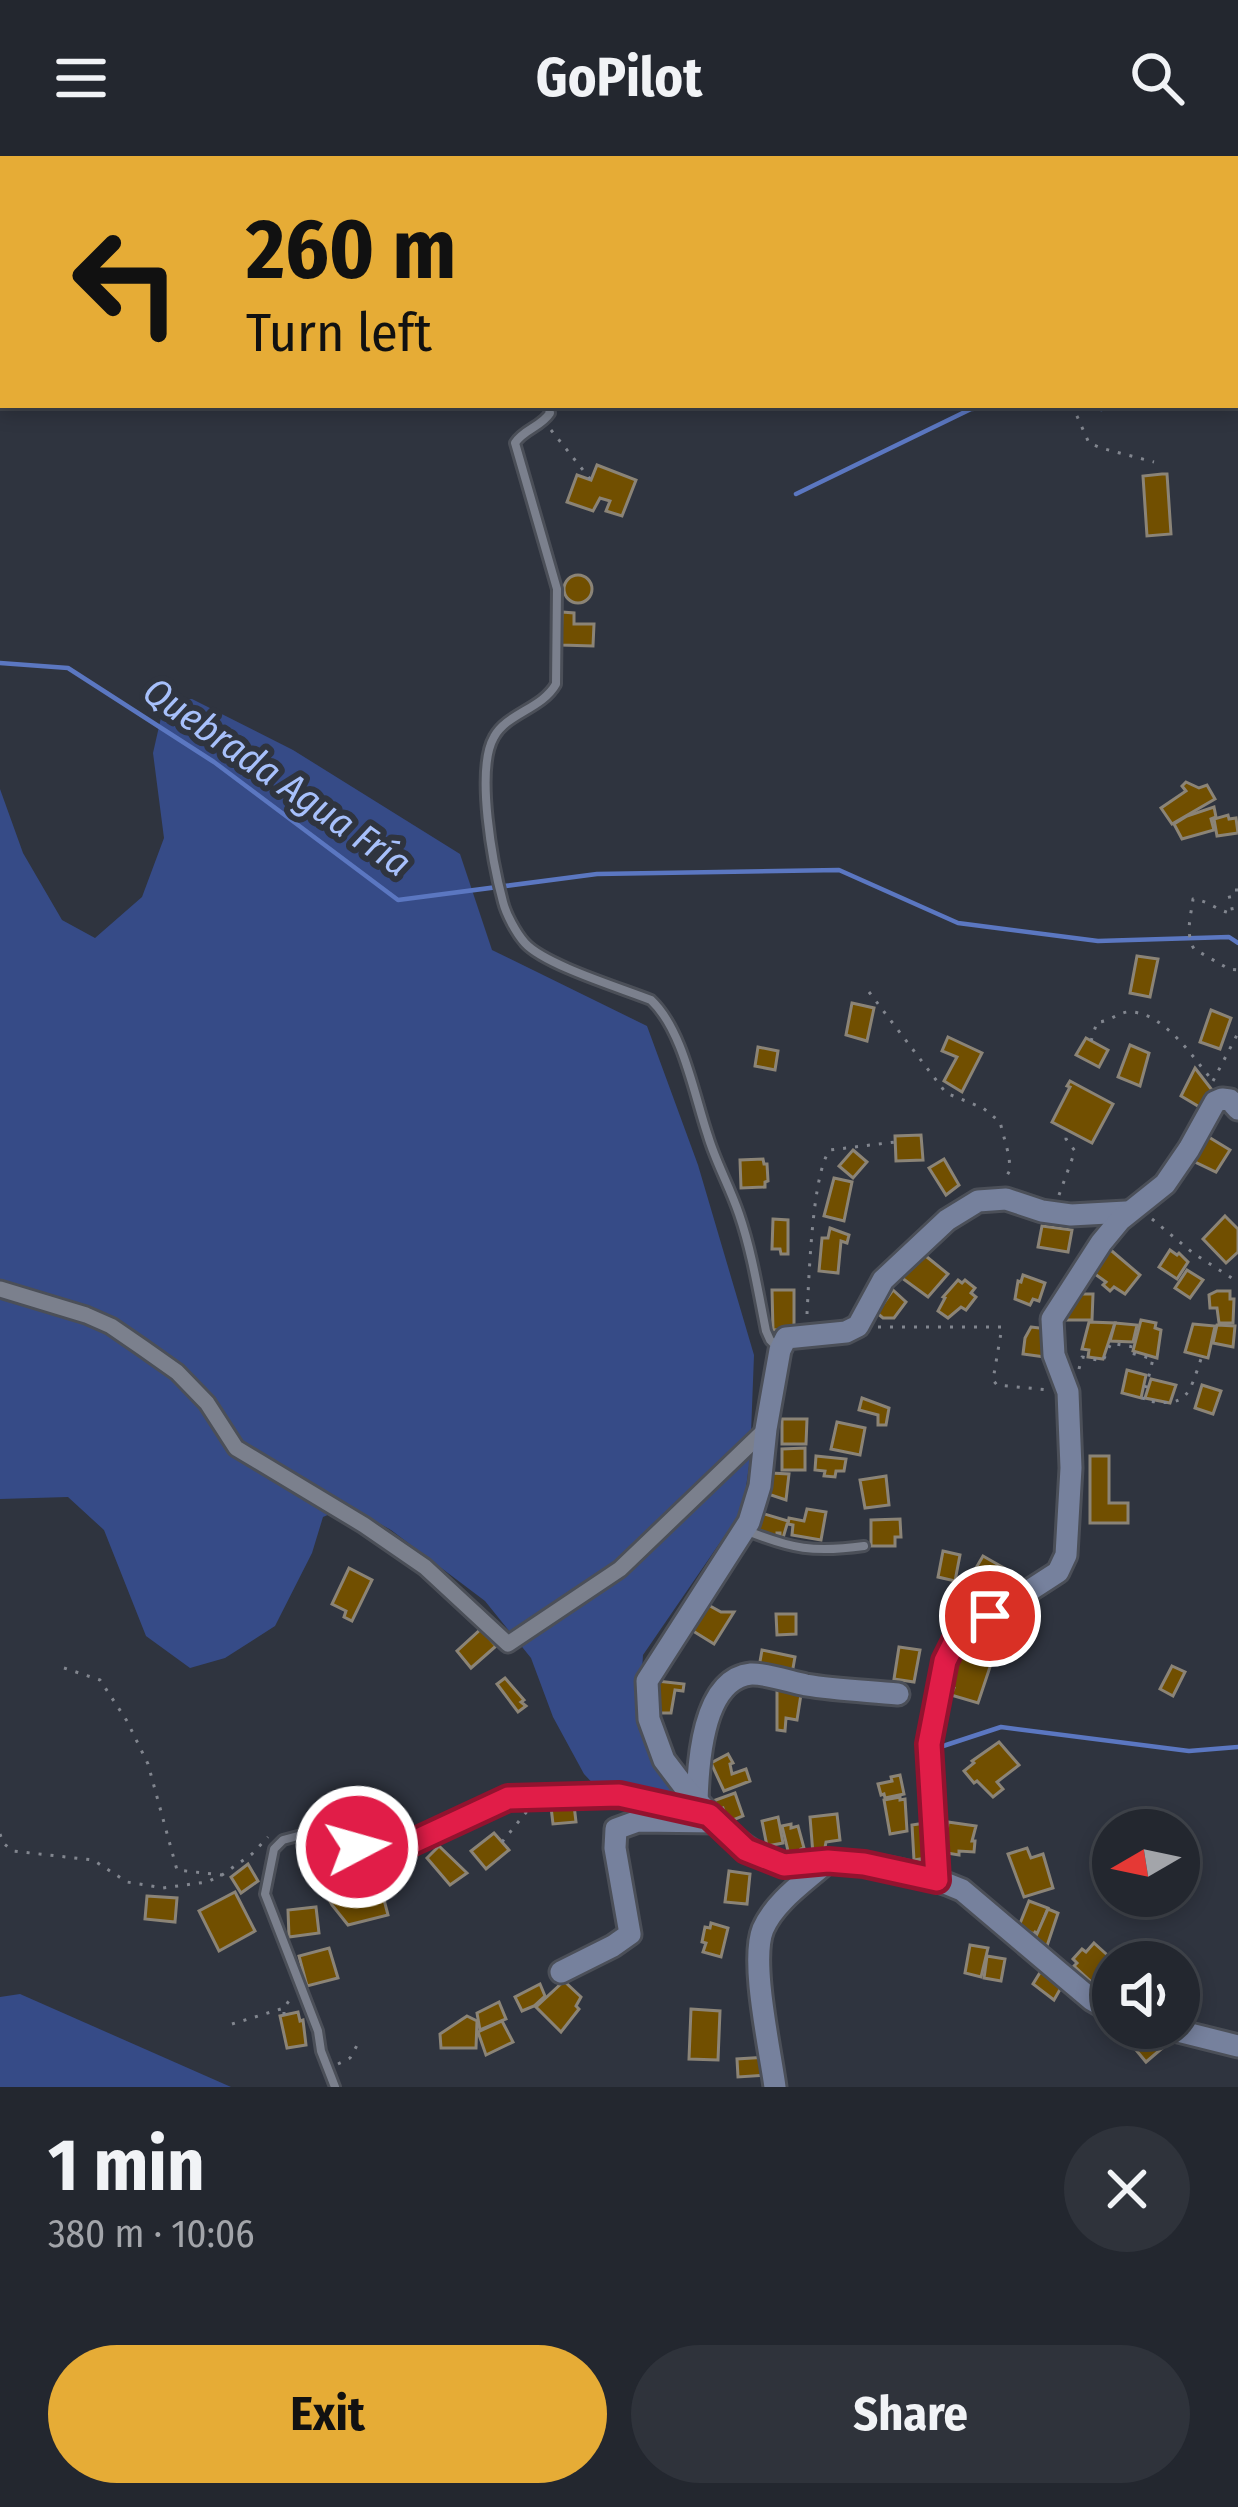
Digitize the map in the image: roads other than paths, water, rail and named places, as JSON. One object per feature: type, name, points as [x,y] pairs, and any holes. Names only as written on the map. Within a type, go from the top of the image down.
[{"type":"street","points":[[937,1880],[929,1744],[945,1661],[956,1639],[1058,1572],[1066,1555],[1069,1392],[1054,1355],[1052,1318],[1101,1243],[1132,1209],[1165,1184],[1215,1102],[1230,1100],[1238,1109]]},
{"type":"street","points":[[1092,2000],[962,1890],[864,1864],[784,1865],[746,1850],[707,1813],[664,1760],[650,1719],[647,1681],[744,1529],[760,1486],[766,1429],[786,1339],[846,1332],[858,1326],[883,1280],[947,1220],[978,1201],[1006,1198],[1049,1213],[1071,1215],[1132,1209]]},
{"type":"street","points":[[0,1289],[86,1315],[143,1348],[177,1372],[207,1403],[236,1448],[410,1557],[508,1644],[620,1569],[766,1429]]},
{"type":"street","points":[[707,1813],[698,1768],[715,1701],[727,1685],[750,1674],[898,1694]]},
{"type":"street","points":[[561,1972],[630,1934],[616,1829],[638,1821],[707,1813]]},
{"type":"street","points":[[776,2087],[758,1964],[762,1930],[778,1906],[828,1861]]},
{"type":"street","points":[[1200,2036],[1238,2046]]},
{"type":"lane","points":[[549,408],[544,422],[514,442],[557,589],[556,684],[550,695],[496,731],[488,748],[488,826],[503,905],[524,942],[543,957],[651,1000],[664,1013],[739,1213],[755,1266],[766,1331],[780,1350]]},
{"type":"lane","points":[[744,1529],[783,1545],[825,1551],[864,1546]]},
{"type":"lane","points":[[335,2087],[265,1894],[274,1849],[283,1840],[298,1836],[383,1848],[409,1844],[508,1798],[619,1795],[707,1813]]},
{"type":"waterway","points":[[796,494],[971,409],[984,408]]},
{"type":"waterway","points":[[1098,408],[1106,408]]},
{"type":"waterway","name":"Quebrada Agua Fría","points":[[0,663],[68,668],[214,762],[398,900],[597,874],[839,870],[958,923],[1098,941],[1229,937],[1238,943]]},
{"type":"waterway","points":[[937,1748],[1001,1727],[1189,1751],[1238,1747]]}]
